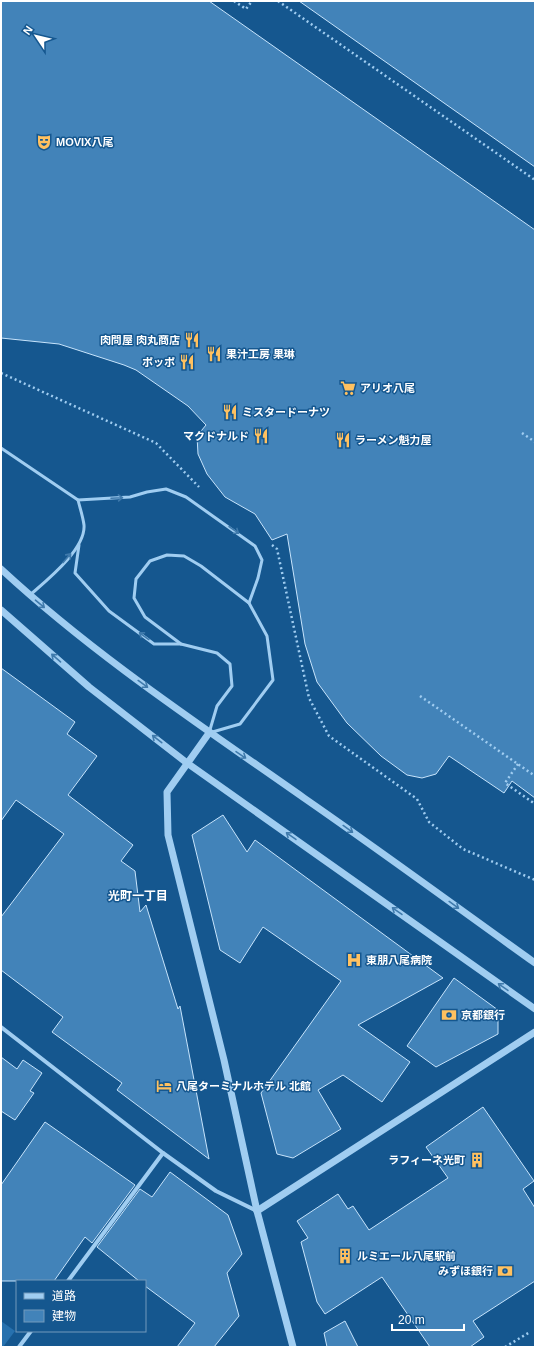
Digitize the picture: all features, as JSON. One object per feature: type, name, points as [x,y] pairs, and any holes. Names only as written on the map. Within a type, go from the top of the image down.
[{"type":"street","points":[[1,568],[83,640],[209,733],[304,798],[535,963]]},
{"type":"street","points":[[1,610],[89,686],[188,763],[535,1009]]},
{"type":"street","points":[[209,733],[167,792],[168,835],[224,1060],[257,1211],[293,1347]]},
{"type":"street","points":[[1,1027],[163,1153],[216,1192],[257,1211]]},
{"type":"street","points":[[257,1211],[535,1032]]},
{"type":"street","points":[[69,1280],[163,1153]]},
{"type":"street","points":[[19,1347],[30,1332]]},
{"type":"lane","points":[[1,448],[78,500],[130,498],[148,492],[166,489],[186,497],[256,546],[262,560],[258,578],[249,603]]},
{"type":"lane","points":[[78,500],[84,526],[79,545],[75,573],[109,611],[154,644],[181,644],[217,653],[230,664],[232,686],[217,706],[209,733]]},
{"type":"lane","points":[[30,595],[58,569],[79,545]]},
{"type":"lane","points":[[181,644],[145,616],[134,598],[136,579],[150,561],[167,555],[184,556],[201,566],[249,603],[267,636],[273,680],[240,724],[209,733]]},
{"type":"path","points":[[234,1],[246,9],[252,1]]},
{"type":"path","points":[[278,1],[535,180]]},
{"type":"path","points":[[1,372],[156,444],[202,489]]},
{"type":"path","points":[[522,433],[535,442]]},
{"type":"path","points":[[271,544],[277,549],[309,698],[329,736],[417,799],[429,822],[463,849],[535,880]]},
{"type":"path","points":[[420,696],[535,776]]},
{"type":"path","points":[[518,764],[505,783],[535,804]]},
{"type":"path","points":[[505,1347],[530,1332]]},
{"type":"shaded area","points":[[1,1321],[15,1331],[3,1347],[1,1347]]},
{"type":"building","name":"アリオ八尾","points":[[1,1],[209,1],[535,230],[535,798],[512,781],[504,793],[449,756],[436,774],[422,778],[407,775],[381,756],[347,723],[317,682],[305,644],[287,534],[272,540],[255,514],[225,497],[207,474],[198,454],[197,436],[206,425],[188,406],[136,370],[124,365],[59,344],[1,338]]},
{"type":"building","points":[[299,1],[535,1],[535,167]]},
{"type":"building","points":[[1,668],[75,722],[67,734],[97,756],[68,795],[133,845],[121,861],[135,871],[140,912],[146,905],[178,1009],[180,1006],[209,1159],[117,1090],[122,1083],[52,1032],[63,1017],[1,970],[1,917],[64,834],[16,800],[1,821]]},
{"type":"building","points":[[223,815],[247,852],[255,840],[443,978],[358,1025],[410,1062],[382,1102],[343,1075],[318,1090],[341,1129],[293,1158],[277,1154],[261,1093],[341,981],[263,927],[240,963],[220,950],[192,835]]},
{"type":"building","points":[[454,978],[498,1010],[498,1034],[436,1067],[407,1046]]},
{"type":"building","points":[[1,1057],[17,1069],[23,1060],[42,1073],[30,1091],[34,1093],[15,1120],[1,1111]]},
{"type":"building","points":[[483,1107],[534,1181],[523,1189],[535,1208],[535,1281],[473,1321],[484,1337],[470,1347],[430,1347],[382,1277],[325,1314],[317,1302],[301,1242],[308,1238],[297,1221],[338,1194],[348,1209],[353,1206],[369,1230],[448,1178],[426,1147]]},
{"type":"building","points":[[45,1122],[135,1185],[92,1243],[85,1237],[55,1280],[1,1281],[1,1185]]},
{"type":"building","points":[[170,1172],[228,1215],[242,1254],[227,1273],[239,1316],[214,1347],[177,1347],[195,1323],[146,1287],[146,1280],[138,1280],[97,1247],[140,1189],[152,1197]]},
{"type":"building","points":[[345,1321],[358,1347],[327,1347],[324,1333]]},
{"type":"place","name":"MOVIX八尾","points":[[44,142]]},
{"type":"place","name":"肉問屋 肉丸商店","points":[[192,340]]},
{"type":"place","name":"果汁工房 果琳","points":[[214,354]]},
{"type":"place","name":"ポッポ","points":[[187,362]]},
{"type":"place","name":"アリオ八尾","points":[[348,388]]},
{"type":"place","name":"ミスタードーナツ","points":[[230,412]]},
{"type":"place","name":"マクドナルド","points":[[261,436]]},
{"type":"place","name":"ラーメン魁力屋","points":[[343,440]]},
{"type":"place","name":"東朋八尾病院","points":[[354,960]]},
{"type":"place","name":"京都銀行","points":[[449,1015]]},
{"type":"place","name":"八尾ターミナルホテル 北館","points":[[164,1086]]},
{"type":"place","name":"ラフィーネ光町","points":[[477,1160]]},
{"type":"place","name":"ルミエール八尾駅前","points":[[345,1256]]},
{"type":"place","name":"みずほ銀行","points":[[505,1271]]},
{"type":"district","name":"光町一丁目","points":[[138,896]]}]
